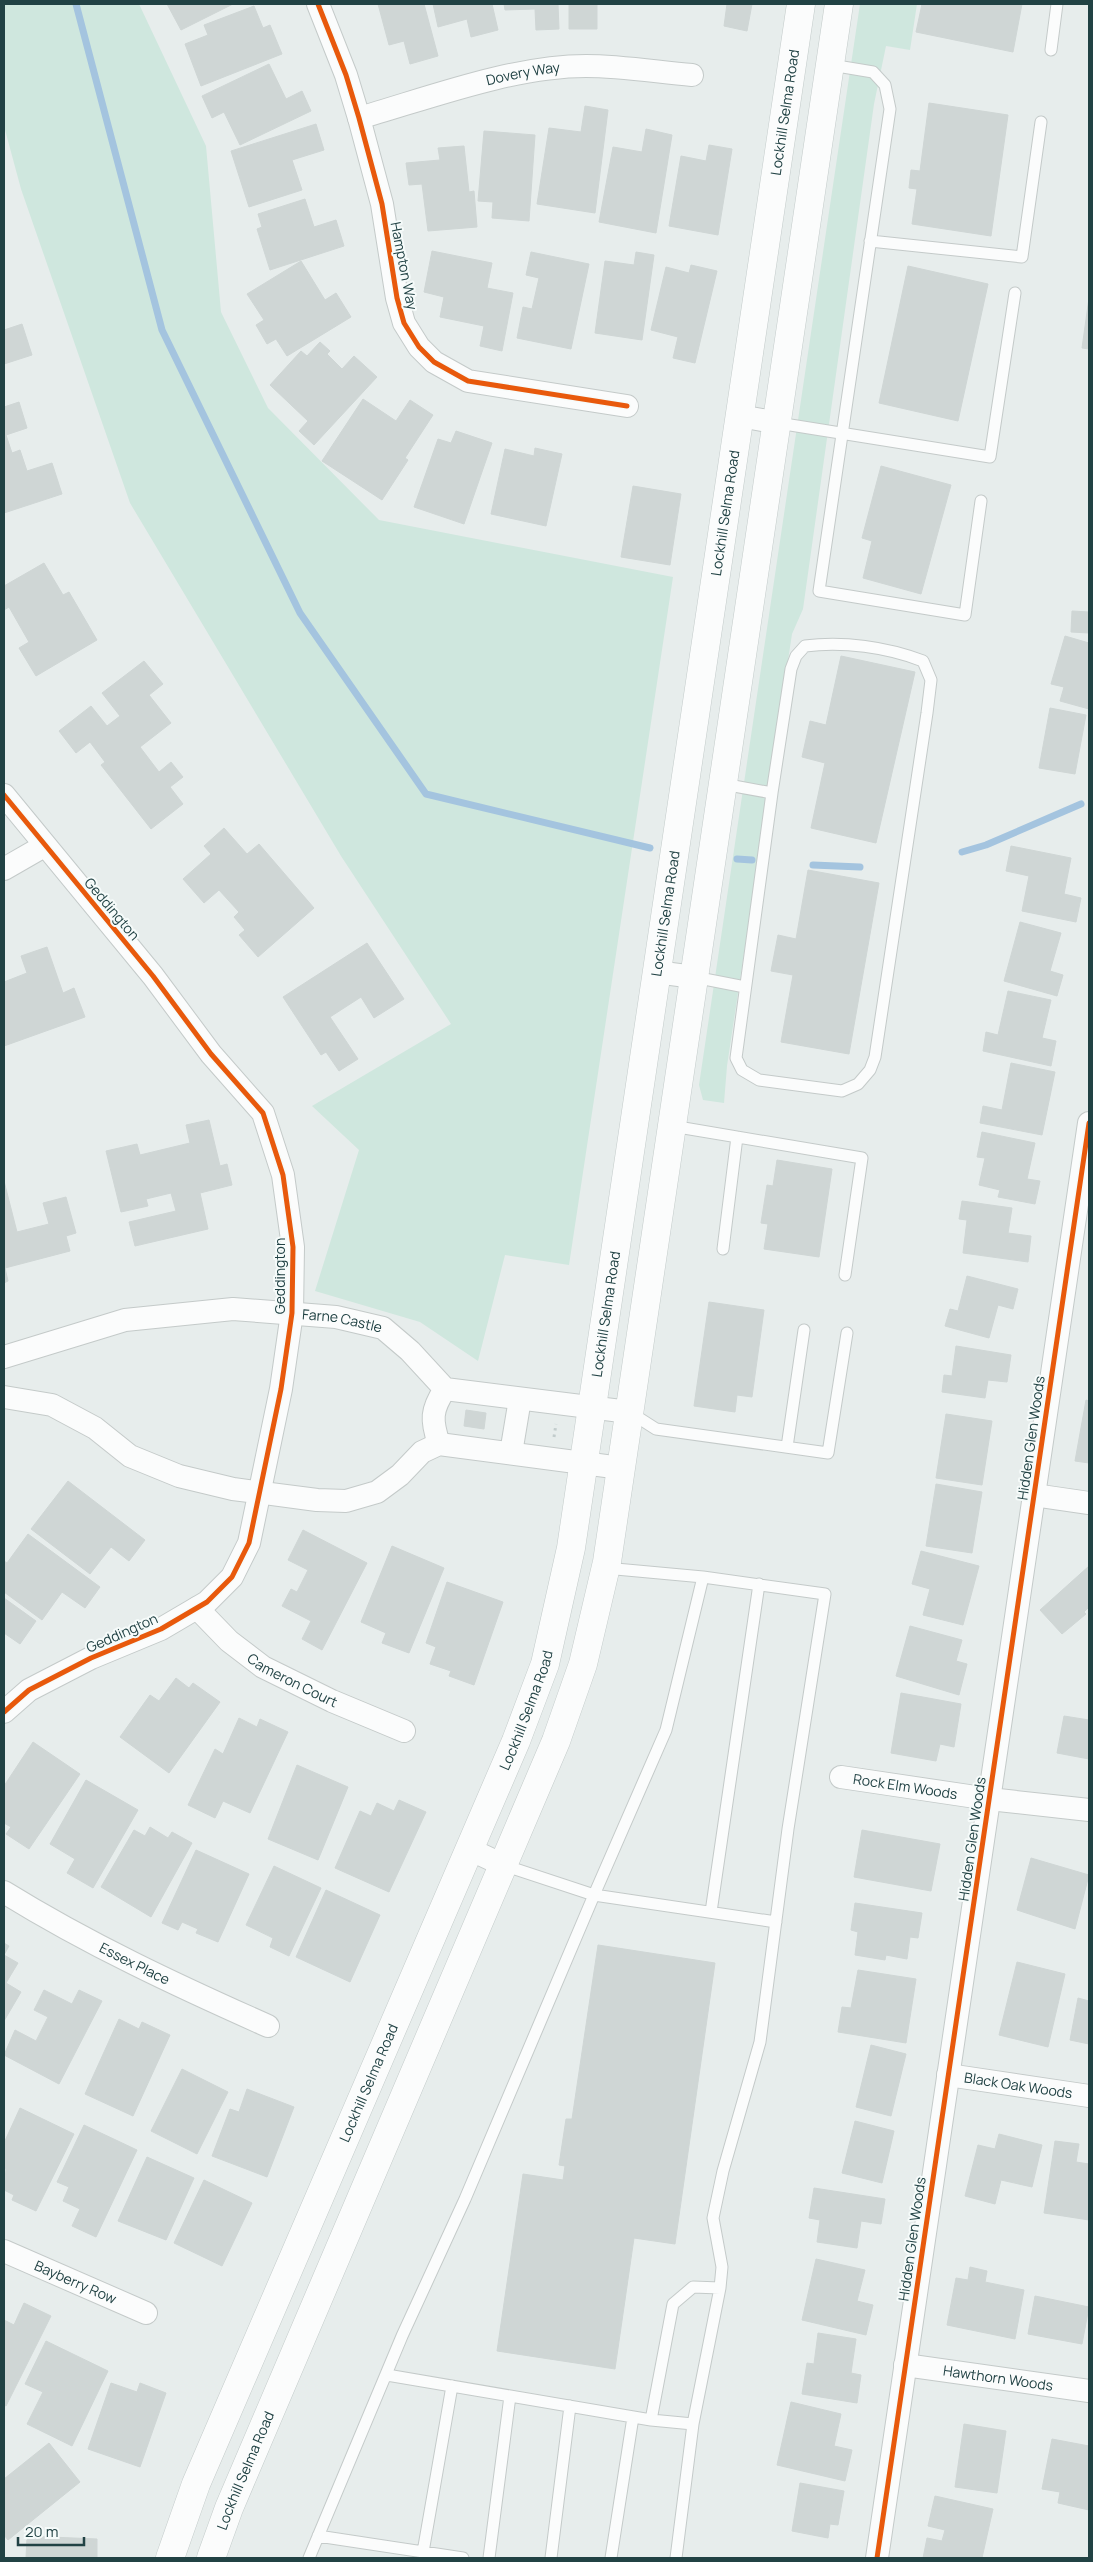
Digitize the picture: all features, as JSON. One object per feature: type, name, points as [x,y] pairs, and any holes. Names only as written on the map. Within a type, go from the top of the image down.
[{"type":"main road","name":"Lockhill Selma Road","points":[[170,2558],[196,2484],[516,1741],[545,1664],[571,1548],[584,1464],[801,4]]},
{"type":"main road","name":"Lockhill Selma Road","points":[[211,2558],[229,2508],[556,1740],[584,1664],[606,1568],[839,4]]},
{"type":"street","name":"Hampton Way","points":[[318,4],[346,75],[359,118],[382,204],[397,298],[404,323],[418,347],[434,362],[468,381],[627,406]]},
{"type":"street","name":"Dovery Way","points":[[359,118],[477,84],[535,71],[585,66],[692,75]]},
{"type":"street","points":[[740,416],[778,423]]},
{"type":"street","name":"Geddington","points":[[4,795],[44,846],[153,976],[211,1054],[263,1113],[283,1175],[293,1247],[292,1313],[281,1389],[249,1543],[232,1577],[207,1602],[162,1629],[91,1658],[29,1690],[4,1712]]},
{"type":"street","points":[[4,870],[44,846]]},
{"type":"street","points":[[656,972],[694,977]]},
{"type":"street","name":"Hidden Glen Woods","points":[[876,2558],[1034,1496],[1082,1218],[1089,1123]]},
{"type":"street","name":"Farne Castle","points":[[4,1357],[125,1320],[233,1308],[336,1317],[384,1328],[410,1351],[445,1389]]},
{"type":"street","points":[[439,1444],[432,1425],[436,1404],[445,1389],[629,1412]]},
{"type":"street","points":[[4,1397],[52,1405],[95,1428],[130,1456],[180,1476],[233,1489],[261,1491],[317,1500],[346,1501],[377,1492],[400,1475],[422,1452],[439,1444],[621,1468]]},
{"type":"street","points":[[511,1452],[520,1399]]},
{"type":"street","points":[[1034,1496],[1089,1503]]},
{"type":"street","name":"Cameron Court","points":[[197,1608],[229,1641],[263,1667],[332,1701],[404,1732]]},
{"type":"street","name":"Rock Elm Woods","points":[[841,1777],[989,1799],[1089,1810]]},
{"type":"street","points":[[469,1849],[503,1864]]},
{"type":"street","name":"Essex Place","points":[[4,1892],[93,1942],[188,1990],[268,2026]]},
{"type":"street","name":"Black Oak Woods","points":[[948,2075],[1089,2096]]},
{"type":"street","name":"Bayberry Row","points":[[4,2251],[146,2312]]},
{"type":"street","name":"Hawthorn Woods","points":[[905,2365],[1089,2391]]},
{"type":"lane","points":[[1051,50],[1057,4]]},
{"type":"lane","points":[[831,65],[873,72],[886,85],[890,110],[819,591],[965,615],[981,501]]},
{"type":"lane","points":[[870,241],[1022,256],[1041,122]]},
{"type":"lane","points":[[778,423],[990,457],[1015,293]]},
{"type":"lane","points":[[831,642],[906,654],[923,661],[931,680],[875,1057],[870,1070],[858,1084],[842,1091],[759,1080],[742,1070],[736,1058],[772,793],[791,669],[796,656],[805,646],[831,642]]},
{"type":"lane","points":[[723,784],[772,793]]},
{"type":"lane","points":[[694,977],[745,987]]},
{"type":"lane","points":[[672,1126],[862,1158],[845,1275]]},
{"type":"lane","points":[[723,1249],[737,1137]]},
{"type":"lane","points":[[787,1448],[804,1330]]},
{"type":"lane","points":[[629,1412],[656,1429],[828,1454],[847,1333]]},
{"type":"lane","points":[[606,1568],[703,1577],[825,1594],[760,2042],[713,2218],[722,2267],[720,2288],[693,2424],[676,2558]]},
{"type":"lane","points":[[310,2558],[386,2375],[465,2200],[666,1730],[703,1577]]},
{"type":"lane","points":[[711,1912],[759,1584]]},
{"type":"lane","points":[[503,1864],[594,1895],[776,1922]]},
{"type":"lane","points":[[651,2420],[673,2304],[693,2287],[720,2288]]},
{"type":"lane","points":[[386,2375],[651,2420],[693,2424]]},
{"type":"lane","points":[[423,2552],[452,2386]]},
{"type":"lane","points":[[489,2558],[510,2396]]},
{"type":"lane","points":[[552,2558],[570,2406]]},
{"type":"lane","points":[[611,2558],[633,2417]]},
{"type":"lane","points":[[318,2536],[463,2558]]},
{"type":"path","points":[[553,1443],[556,1420]]},
{"type":"green space","points":[[4,4],[139,4],[206,146],[221,312],[268,408],[379,520],[673,577],[569,1265],[505,1255],[478,1361],[420,1322],[315,1291],[359,1150],[312,1106],[451,1024],[341,856],[130,503],[21,189],[4,126]]},
{"type":"green space","points":[[860,4],[917,4],[910,50],[886,46],[874,104],[803,609],[792,634],[727,1066],[724,1103],[703,1100],[699,1085]]},
{"type":"building","points":[[167,4],[233,4],[181,30]]},
{"type":"building","points":[[378,4],[424,4],[438,56],[410,64],[404,41],[389,45]]},
{"type":"building","points":[[433,4],[492,4],[498,30],[471,37],[467,19],[438,27]]},
{"type":"building","points":[[504,4],[558,4],[559,29],[536,30],[535,9],[505,10]]},
{"type":"building","points":[[569,4],[597,4],[597,29],[569,29]]},
{"type":"building","points":[[727,4],[752,4],[747,31],[724,26]]},
{"type":"building","points":[[922,4],[1022,4],[1013,52],[916,32]]},
{"type":"building","points":[[254,6],[263,28],[270,25],[282,54],[201,86],[185,44],[208,35],[204,25]]},
{"type":"building","points":[[269,64],[286,99],[302,91],[311,111],[240,145],[224,112],[212,118],[202,96]]},
{"type":"building","points":[[929,103],[1008,115],[991,236],[912,224],[917,189],[909,188],[911,170],[920,171]]},
{"type":"building","points":[[585,106],[608,110],[595,213],[537,204],[549,128],[581,132]]},
{"type":"building","points":[[316,124],[324,150],[292,160],[302,190],[249,207],[231,151]]},
{"type":"building","points":[[646,129],[672,135],[656,233],[599,222],[613,147],[642,152]]},
{"type":"building","points":[[484,131],[535,135],[529,221],[492,218],[493,202],[478,201]]},
{"type":"building","points":[[709,145],[732,149],[718,235],[669,226],[681,156],[706,161]]},
{"type":"building","points":[[464,146],[469,192],[474,191],[477,227],[428,231],[422,184],[409,185],[406,163],[440,160],[438,148]]},
{"type":"building","points":[[305,199],[314,227],[336,220],[344,246],[270,270],[257,229],[262,227],[258,214]]},
{"type":"building","points":[[432,251],[492,263],[487,288],[513,293],[502,351],[480,346],[484,326],[440,317],[444,297],[424,292]]},
{"type":"building","points":[[531,252],[589,264],[571,349],[517,338],[523,307],[532,309],[539,278],[526,275]]},
{"type":"building","points":[[636,252],[654,255],[642,340],[595,333],[605,261],[634,265]]},
{"type":"building","points":[[301,261],[325,300],[336,293],[351,317],[287,356],[276,339],[267,344],[256,325],[264,320],[247,294]]},
{"type":"building","points":[[691,265],[717,271],[695,363],[673,358],[678,337],[651,330],[666,267],[689,273]]},
{"type":"building","points":[[908,266],[988,284],[958,421],[879,403]]},
{"type":"building","points":[[1089,298],[1089,349],[1082,348]]},
{"type":"building","points":[[22,324],[32,355],[4,364],[4,330]]},
{"type":"building","points":[[320,342],[330,351],[327,354],[342,369],[354,356],[377,377],[314,445],[299,431],[308,421],[270,385],[301,351],[307,356]]},
{"type":"building","points":[[363,399],[396,421],[410,400],[433,415],[405,458],[408,460],[382,500],[322,461]]},
{"type":"building","points":[[19,402],[27,428],[6,435],[12,453],[20,450],[27,471],[52,463],[62,494],[4,513],[4,407]]},
{"type":"building","points":[[456,431],[492,443],[464,524],[414,507],[438,439],[451,443]]},
{"type":"building","points":[[535,448],[562,454],[546,526],[491,514],[505,449],[534,456]]},
{"type":"building","points":[[881,466],[951,485],[921,594],[863,578],[872,541],[862,538]]},
{"type":"building","points":[[633,486],[681,494],[670,565],[621,557]]},
{"type":"building","points":[[44,563],[63,595],[69,592],[97,640],[36,676],[19,648],[29,642],[9,607],[4,610],[4,586]]},
{"type":"building","points":[[1072,611],[1089,612],[1089,633],[1071,632]]},
{"type":"building","points":[[1065,636],[1089,643],[1089,709],[1060,701],[1064,687],[1051,684]]},
{"type":"building","points":[[841,656],[915,672],[876,843],[811,828],[825,763],[802,757],[810,721],[826,725]]},
{"type":"building","points":[[144,661],[163,684],[149,695],[171,723],[140,747],[159,772],[171,762],[183,777],[170,787],[183,804],[151,829],[101,765],[105,762],[90,742],[76,753],[59,731],[91,706],[107,726],[120,716],[102,693]]},
{"type":"building","points":[[1050,708],[1086,715],[1075,774],[1039,768]]},
{"type":"building","points":[[224,828],[247,854],[259,844],[314,908],[258,957],[239,935],[245,930],[234,917],[239,912],[219,890],[204,903],[183,879],[211,854],[204,846]]},
{"type":"building","points":[[1011,846],[1071,858],[1064,894],[1081,898],[1076,922],[1022,911],[1029,876],[1006,871]]},
{"type":"building","points":[[808,870],[879,883],[849,1054],[781,1042],[793,975],[771,971],[778,935],[796,939]]},
{"type":"building","points":[[1020,922],[1061,933],[1050,971],[1063,975],[1057,996],[1004,981]]},
{"type":"building","points":[[367,943],[404,999],[374,1018],[361,997],[330,1017],[358,1059],[339,1071],[326,1052],[321,1055],[283,997]]},
{"type":"building","points":[[47,947],[63,993],[74,988],[85,1017],[4,1046],[4,982],[27,973],[21,956]]},
{"type":"building","points":[[1008,991],[1051,1000],[1042,1038],[1056,1041],[1051,1066],[983,1051],[986,1032],[998,1035]]},
{"type":"building","points":[[1011,1063],[1055,1072],[1042,1135],[980,1123],[983,1106],[1002,1110]]},
{"type":"building","points":[[209,1120],[220,1166],[227,1164],[232,1185],[200,1193],[208,1229],[135,1246],[129,1222],[176,1211],[171,1193],[146,1199],[148,1206],[121,1212],[106,1151],[137,1144],[140,1155],[190,1143],[186,1125]]},
{"type":"building","points":[[982,1132],[1035,1143],[1027,1179],[1040,1181],[1035,1204],[998,1197],[1000,1190],[979,1185],[985,1158],[977,1157]]},
{"type":"building","points":[[777,1160],[832,1169],[819,1257],[764,1249],[768,1224],[761,1223],[767,1185],[773,1186]]},
{"type":"building","points":[[4,1181],[17,1232],[49,1224],[43,1203],[66,1197],[76,1233],[66,1236],[70,1251],[5,1268],[8,1281],[4,1283]]},
{"type":"building","points":[[962,1201],[1012,1208],[1008,1233],[1031,1236],[1028,1262],[963,1253],[967,1220],[959,1219]]},
{"type":"building","points":[[967,1276],[1018,1289],[1013,1309],[998,1305],[989,1338],[945,1326],[950,1309],[958,1311]]},
{"type":"building","points":[[709,1302],[764,1310],[752,1397],[737,1395],[735,1412],[694,1406]]},
{"type":"building","points":[[956,1346],[1011,1355],[1007,1382],[988,1380],[985,1398],[942,1392],[944,1375],[952,1376]]},
{"type":"building","points":[[1086,1400],[1089,1401],[1089,1463],[1075,1461]]},
{"type":"building","points":[[466,1410],[486,1413],[484,1429],[464,1426]]},
{"type":"building","points":[[946,1414],[992,1421],[982,1485],[936,1478]]},
{"type":"building","points":[[68,1481],[145,1540],[129,1561],[111,1547],[90,1574],[31,1529]]},
{"type":"building","points":[[936,1484],[982,1492],[972,1553],[926,1546]]},
{"type":"building","points":[[303,1530],[367,1563],[322,1650],[302,1639],[311,1621],[282,1606],[291,1589],[297,1592],[308,1570],[288,1560]]},
{"type":"building","points":[[28,1534],[100,1587],[85,1608],[62,1592],[42,1620],[4,1592],[4,1561],[7,1563]]},
{"type":"building","points":[[392,1546],[444,1568],[409,1653],[382,1643],[386,1633],[361,1622]]},
{"type":"building","points":[[921,1551],[979,1566],[963,1625],[923,1615],[930,1589],[912,1584]]},
{"type":"building","points":[[1089,1566],[1089,1607],[1084,1612],[1086,1614],[1062,1634],[1040,1610]]},
{"type":"building","points":[[447,1582],[503,1602],[474,1685],[449,1676],[451,1671],[430,1664],[436,1647],[426,1643]]},
{"type":"building","points":[[4,1598],[36,1621],[20,1644],[4,1633]]},
{"type":"building","points":[[910,1626],[962,1640],[956,1661],[967,1664],[959,1695],[896,1676]]},
{"type":"building","points":[[176,1678],[189,1688],[193,1683],[220,1702],[169,1773],[120,1737],[150,1695],[159,1701]]},
{"type":"building","points":[[901,1693],[961,1704],[954,1747],[940,1744],[936,1761],[891,1753]]},
{"type":"building","points":[[1064,1716],[1089,1720],[1089,1759],[1057,1753]]},
{"type":"building","points":[[239,1718],[257,1727],[260,1719],[288,1732],[250,1813],[223,1801],[215,1818],[188,1805],[215,1749],[223,1754]]},
{"type":"building","points":[[33,1742],[80,1774],[29,1849],[6,1834],[11,1827],[4,1823],[4,1786]]},
{"type":"building","points":[[297,1765],[348,1787],[318,1860],[268,1839]]},
{"type":"building","points":[[86,1780],[138,1810],[93,1888],[67,1873],[75,1859],[50,1844]]},
{"type":"building","points":[[399,1800],[426,1812],[389,1892],[335,1868],[360,1811],[371,1816],[377,1803],[394,1811]]},
{"type":"building","points":[[150,1827],[168,1838],[172,1832],[192,1843],[151,1917],[101,1887],[134,1830],[145,1836]]},
{"type":"building","points":[[862,1830],[940,1844],[931,1891],[854,1877]]},
{"type":"building","points":[[196,1850],[249,1874],[218,1942],[196,1933],[198,1929],[182,1922],[178,1930],[162,1923]]},
{"type":"building","points":[[1031,1858],[1089,1875],[1075,1929],[1017,1910]]},
{"type":"building","points":[[274,1866],[321,1888],[289,1956],[270,1947],[273,1938],[246,1925]]},
{"type":"building","points":[[326,1890],[380,1915],[350,1982],[296,1957]]},
{"type":"building","points":[[855,1903],[922,1913],[918,1938],[910,1937],[907,1959],[886,1955],[885,1960],[855,1955],[858,1932],[851,1930]]},
{"type":"building","points":[[4,1943],[9,1946],[4,1955]]},
{"type":"building","points":[[598,1945],[715,1963],[675,2244],[634,2238],[615,2369],[497,2351],[523,2174],[563,2180],[565,2166],[559,2165],[566,2119],[572,2119]]},
{"type":"building","points":[[4,1955],[18,1963],[6,1983],[21,1992],[4,2021]]},
{"type":"building","points":[[1017,1962],[1065,1974],[1048,2047],[999,2035]]},
{"type":"building","points":[[858,1970],[916,1979],[906,2043],[838,2032],[842,2007],[851,2008]]},
{"type":"building","points":[[44,1990],[72,2004],[79,1990],[102,2001],[59,2084],[4,2055],[15,2030],[36,2041],[48,2017],[34,2010]]},
{"type":"building","points":[[1078,1998],[1089,2001],[1089,2044],[1070,2040]]},
{"type":"building","points":[[119,2019],[139,2029],[142,2022],[170,2035],[133,2116],[85,2094]]},
{"type":"building","points":[[871,2045],[906,2054],[891,2116],[856,2107]]},
{"type":"building","points":[[182,2069],[228,2092],[197,2154],[151,2131]]},
{"type":"building","points":[[247,2089],[294,2107],[267,2177],[212,2156],[230,2109],[239,2112]]},
{"type":"building","points":[[20,2108],[74,2134],[36,2211],[12,2200],[14,2195],[4,2190],[6,2169],[4,2168],[4,2143]]},
{"type":"building","points":[[855,2121],[894,2131],[882,2183],[842,2173]]},
{"type":"building","points":[[84,2125],[137,2150],[96,2237],[72,2226],[80,2209],[63,2201],[69,2187],[57,2182]]},
{"type":"building","points":[[999,2134],[1042,2145],[1032,2187],[1001,2180],[995,2204],[965,2196],[978,2145],[995,2149]]},
{"type":"building","points":[[1055,2141],[1079,2144],[1076,2162],[1089,2164],[1089,2220],[1044,2213]]},
{"type":"building","points":[[147,2157],[194,2178],[166,2240],[118,2221]]},
{"type":"building","points":[[204,2180],[252,2203],[222,2266],[174,2243]]},
{"type":"building","points":[[814,2188],[885,2199],[881,2224],[861,2221],[857,2248],[817,2242],[820,2220],[809,2218]]},
{"type":"building","points":[[816,2259],[865,2270],[857,2301],[873,2305],[866,2335],[802,2320]]},
{"type":"building","points":[[970,2267],[987,2271],[985,2282],[1024,2290],[1015,2339],[947,2325],[956,2278],[968,2280]]},
{"type":"building","points":[[1035,2296],[1089,2307],[1082,2344],[1028,2334]]},
{"type":"building","points":[[24,2303],[51,2316],[6,2406],[4,2405],[4,2320],[14,2325]]},
{"type":"building","points":[[818,2333],[856,2339],[851,2373],[861,2375],[857,2403],[802,2394],[807,2363],[814,2364]]},
{"type":"building","points":[[46,2341],[108,2371],[72,2446],[27,2424],[43,2392],[25,2384]]},
{"type":"building","points":[[111,2383],[137,2392],[140,2383],[166,2393],[140,2467],[88,2449]]},
{"type":"building","points":[[791,2402],[841,2414],[834,2446],[852,2450],[845,2481],[777,2465]]},
{"type":"building","points":[[964,2424],[1006,2431],[997,2493],[955,2487]]},
{"type":"building","points":[[1052,2439],[1089,2446],[1089,2510],[1058,2503],[1060,2492],[1042,2489]]},
{"type":"building","points":[[49,2443],[80,2482],[8,2540],[4,2535],[4,2479]]},
{"type":"building","points":[[800,2483],[844,2491],[838,2525],[830,2524],[828,2538],[792,2531]]},
{"type":"building","points":[[935,2496],[993,2509],[982,2558],[923,2558],[927,2538],[942,2541],[945,2530],[928,2526]]},
{"type":"building","points":[[27,2536],[97,2539],[97,2558],[26,2558]]},
{"type":"waterway","points":[[76,4],[162,330],[300,613],[426,794],[650,848]]},
{"type":"waterway","points":[[962,852],[986,845],[1081,804]]},
{"type":"waterway","points":[[737,859],[752,860]]},
{"type":"waterway","points":[[813,865],[860,867]]},
{"type":"cycle path","points":[[318,4],[346,75],[359,118],[382,204],[397,298],[404,323],[419,347],[434,362],[468,381],[627,406]]},
{"type":"cycle path","points":[[4,795],[153,976],[211,1054],[263,1113],[283,1175],[293,1247],[292,1313],[281,1389],[249,1543],[232,1577],[207,1602],[161,1629],[91,1658],[29,1690],[4,1712]]},
{"type":"cycle path","points":[[877,2558],[1089,1123]]}]
